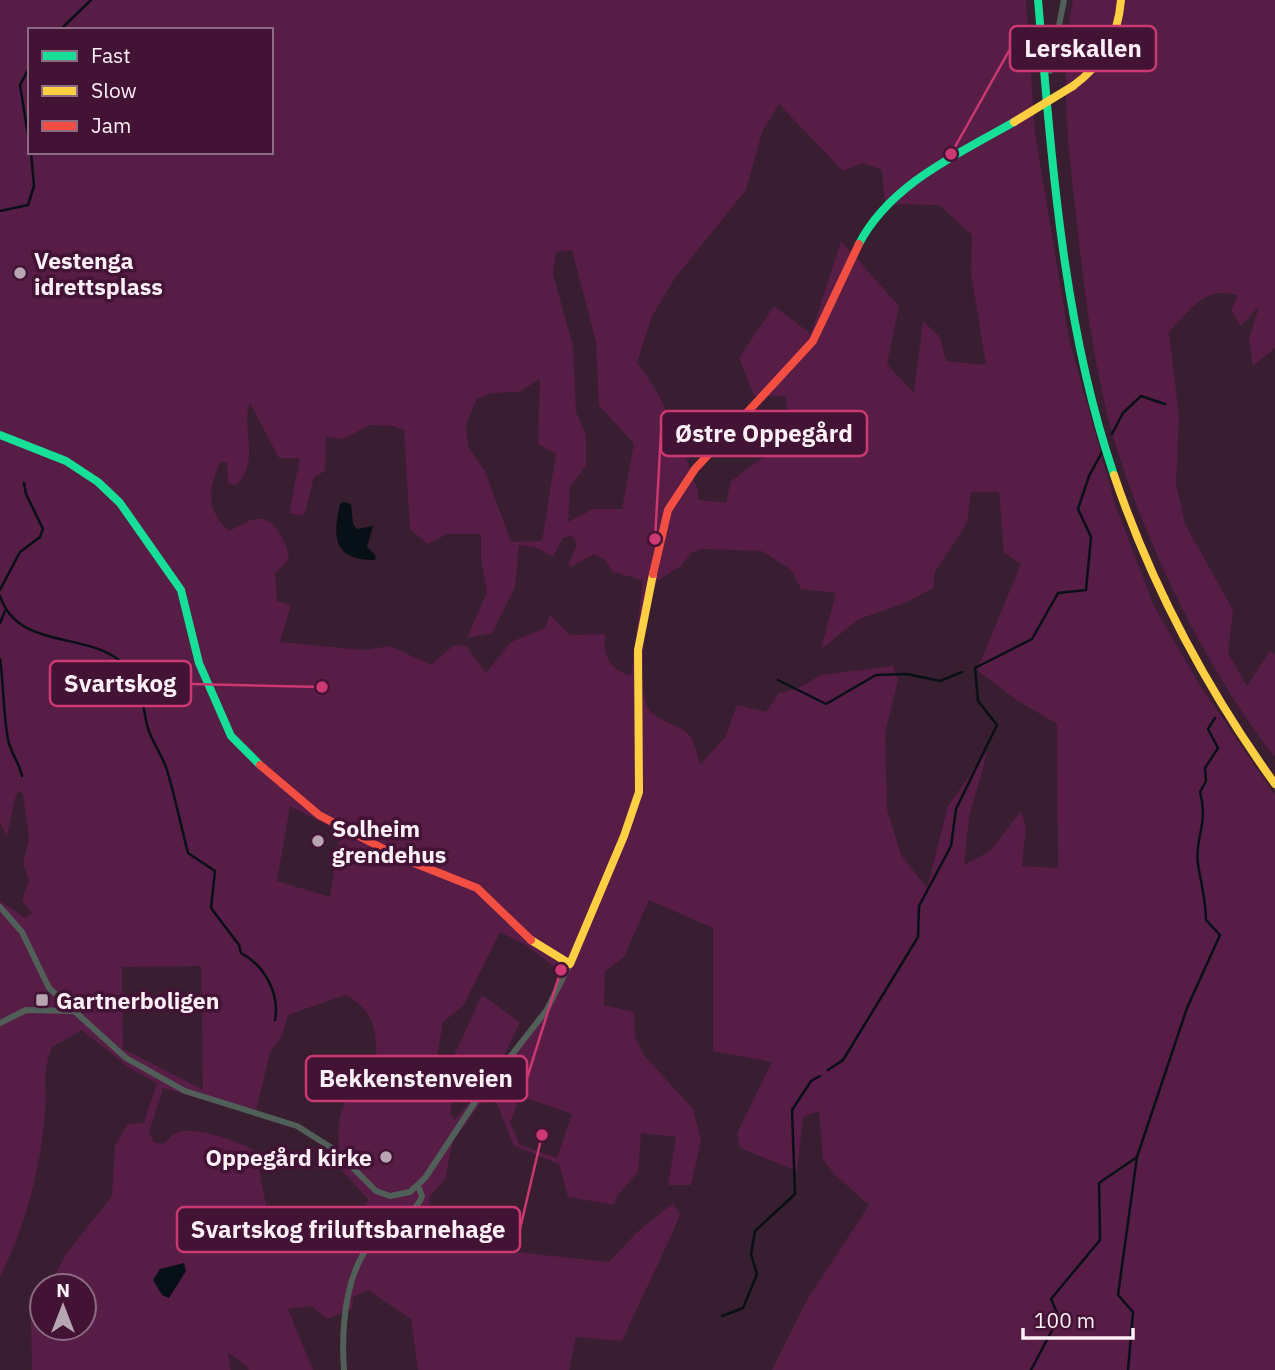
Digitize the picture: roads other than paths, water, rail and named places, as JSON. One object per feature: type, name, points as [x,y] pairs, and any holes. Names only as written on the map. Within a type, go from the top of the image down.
[{"type":"main road","points":[[1038,0],[1064,259],[1086,379],[1108,458],[1149,569],[1181,634],[1218,700],[1275,784]]},
{"type":"main road","points":[[1045,0],[1069,258],[1092,376],[1114,455],[1142,535],[1186,631],[1217,686],[1275,774]]},
{"type":"main road","points":[[0,435],[66,461],[92,478],[120,503],[181,590],[200,663],[231,736],[271,777],[303,804],[335,824],[399,857],[477,888],[540,948],[570,964],[624,836],[639,792],[639,650],[658,545],[673,500],[695,469],[813,341],[830,313],[856,248],[881,214],[926,176],[1091,73],[1109,48],[1117,29],[1121,0]]},
{"type":"street","points":[[1050,71],[1064,0]]},
{"type":"street","points":[[0,907],[28,942],[44,981],[72,1011],[126,1058],[161,1080],[308,1132],[342,1156],[376,1191],[385,1195],[402,1195],[418,1186],[475,1102],[546,1011],[570,964]]},
{"type":"street","points":[[0,1023],[26,1010],[72,1011]]},
{"type":"street","points":[[344,1370],[348,1304],[358,1262],[378,1236],[418,1205],[422,1196],[418,1186]]},
{"type":"waterway","points":[[62,28],[91,0]]},
{"type":"waterway","points":[[28,70],[20,85],[28,135]]},
{"type":"waterway","points":[[0,211],[28,205],[34,186],[31,154]]},
{"type":"waterway","points":[[1112,434],[1123,413],[1141,396],[1165,404]]},
{"type":"waterway","points":[[828,1070],[843,1060],[918,937],[919,906],[951,846],[956,809],[997,725],[978,701],[975,668],[1032,639],[1058,593],[1086,590],[1091,537],[1078,509],[1089,476],[1102,452]]},
{"type":"waterway","points":[[0,590],[20,552],[40,537],[43,529],[26,494],[24,483]]},
{"type":"waterway","points":[[0,596],[10,614],[24,626],[41,634],[98,649],[115,657],[134,677],[140,690],[149,731],[167,770],[188,853],[215,871],[211,908],[239,945],[241,953],[263,972],[273,990],[275,1020]]},
{"type":"waterway","points":[[0,623],[5,611]]},
{"type":"waterway","points":[[0,659],[8,739],[22,776]]},
{"type":"waterway","points":[[778,680],[826,704],[876,675],[907,674],[940,681],[962,672]]},
{"type":"waterway","points":[[1031,1370],[1059,1317],[1051,1299],[1100,1240],[1099,1183],[1137,1157],[1187,1008],[1220,935],[1206,920],[1197,855],[1203,813],[1200,792],[1206,781],[1205,768],[1218,748],[1208,729],[1215,718]]},
{"type":"waterway","points":[[722,1316],[743,1308],[757,1274],[751,1254],[755,1231],[795,1194],[792,1110],[811,1081],[820,1076]]},
{"type":"waterway","points":[[1128,1370],[1133,1312],[1118,1295],[1137,1157]]},
{"type":"place","name":"Lerskallen","points":[[951,154]]},
{"type":"place","name":"Vestenga idrettsplass","points":[[20,273]]},
{"type":"place","name":"Østre Oppegård","points":[[655,539]]},
{"type":"place","name":"Svartskog","points":[[322,687]]},
{"type":"place","name":"Solheim grendehus","points":[[318,841]]},
{"type":"place","name":"Bekkenstenveien","points":[[561,970]]},
{"type":"place","name":"Gartnerboligen","points":[[42,1000]]},
{"type":"place","name":"Svartskog friluftsbarnehage","points":[[542,1135]]},
{"type":"place","name":"Oppegård kirke","points":[[386,1157]]}]
